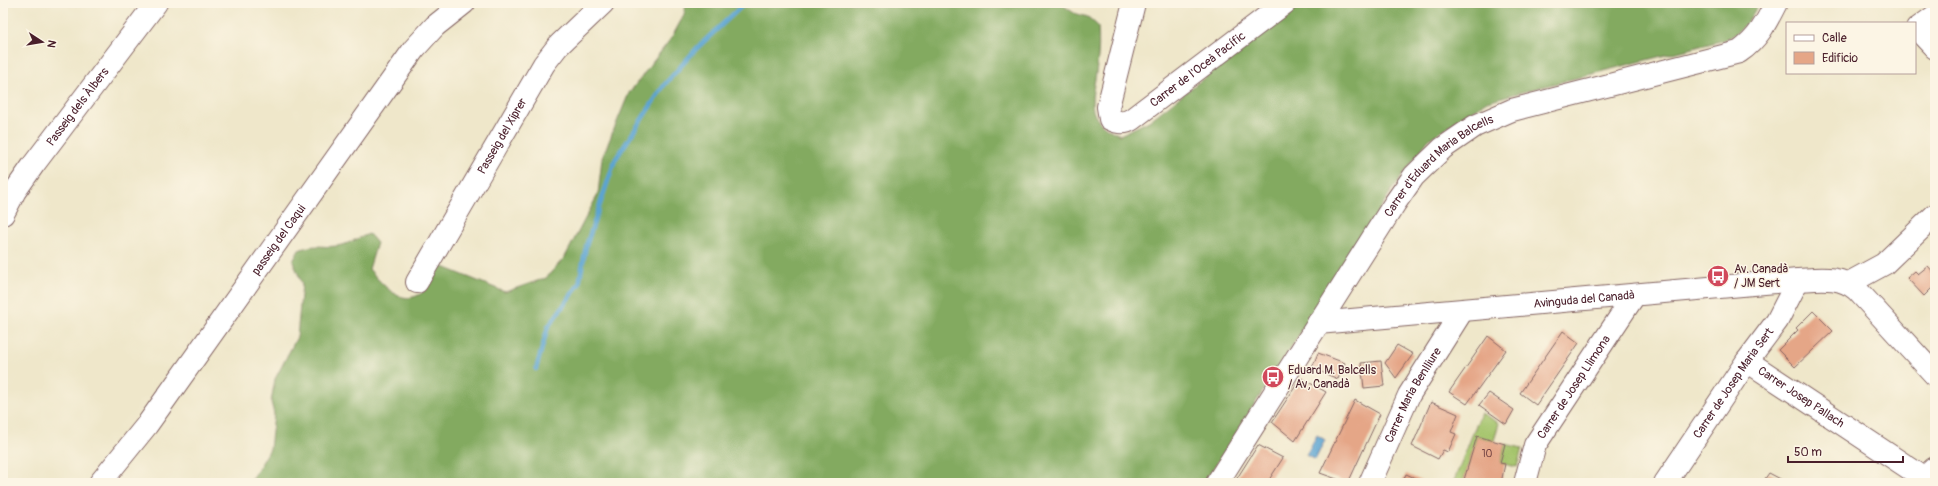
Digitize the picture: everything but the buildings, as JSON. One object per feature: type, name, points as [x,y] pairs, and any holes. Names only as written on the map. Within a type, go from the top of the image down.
[{"type":"street","name":"Passeig dels Àlbers","points":[[3,214],[15,191],[34,164],[156,3]]},
{"type":"street","name":"passeig del Caqui","points":[[100,483],[148,425],[414,49],[435,26],[464,3]]},
{"type":"street","name":"Passeig del Xiprer","points":[[417,282],[544,64],[558,46],[603,3]]},
{"type":"street","name":"Carrer de l'Oceà Pacífic","points":[[1134,3],[1108,107],[1109,115],[1113,120],[1127,123],[1285,3]]},
{"type":"street","name":"Carrer d'Eduard Maria Balcells","points":[[1217,483],[1395,203],[1414,176],[1443,148],[1475,126],[1512,110],[1739,52],[1750,44],[1764,27],[1776,3]]},
{"type":"street","points":[[1935,16],[1917,29],[1935,48]]},
{"type":"street","points":[[1856,290],[1935,215]]},
{"type":"street","points":[[1856,290],[1935,224]]},
{"type":"street","name":"Avinguda del Canadà","points":[[1318,323],[1634,296],[1798,280],[1832,279],[1856,290]]},
{"type":"street","name":"Carrer de Josep Maria Sert","points":[[1665,483],[1747,361],[1777,321],[1798,280]]},
{"type":"street","points":[[1856,290],[1935,374]]},
{"type":"street","name":"Carrer de Josep Llimona","points":[[1525,483],[1535,445],[1634,296]]},
{"type":"street","name":"Carrer Maria Benlliure","points":[[1370,483],[1409,395],[1462,311]]},
{"type":"street","name":"Carrer Josep Pallach","points":[[1747,361],[1924,478],[1935,468]]},
{"type":"green space","points":[[686,3],[1060,3],[1074,13],[1088,17],[1098,26],[1098,56],[1092,106],[1099,122],[1108,129],[1120,135],[1149,121],[1300,3],[1759,3],[1741,30],[1724,40],[1487,101],[1429,139],[1392,190],[1204,483],[250,483],[270,449],[274,414],[271,402],[275,379],[297,337],[302,284],[293,261],[299,250],[314,246],[340,245],[369,234],[377,243],[369,269],[386,287],[400,296],[408,298],[415,297],[423,292],[441,266],[505,292],[546,278],[565,257],[598,194],[602,158],[629,93],[672,37],[684,15]]},
{"type":"green space","points":[[1481,413],[1499,423],[1494,441],[1477,436],[1463,483],[1453,483]]},
{"type":"green space","points":[[1505,444],[1522,448],[1517,467],[1500,463]]},
{"type":"water","points":[[1317,435],[1325,440],[1315,460],[1306,455]]},
{"type":"waterway","points":[[536,369],[548,327],[579,284],[586,246],[615,160],[665,84],[697,48],[745,3]]},
{"type":"place","name":"Av. Canadà / JM Sert","points":[[1718,276]]},
{"type":"place","name":"Eduard M. Balcells / Av, Canadà","points":[[1273,377]]}]
